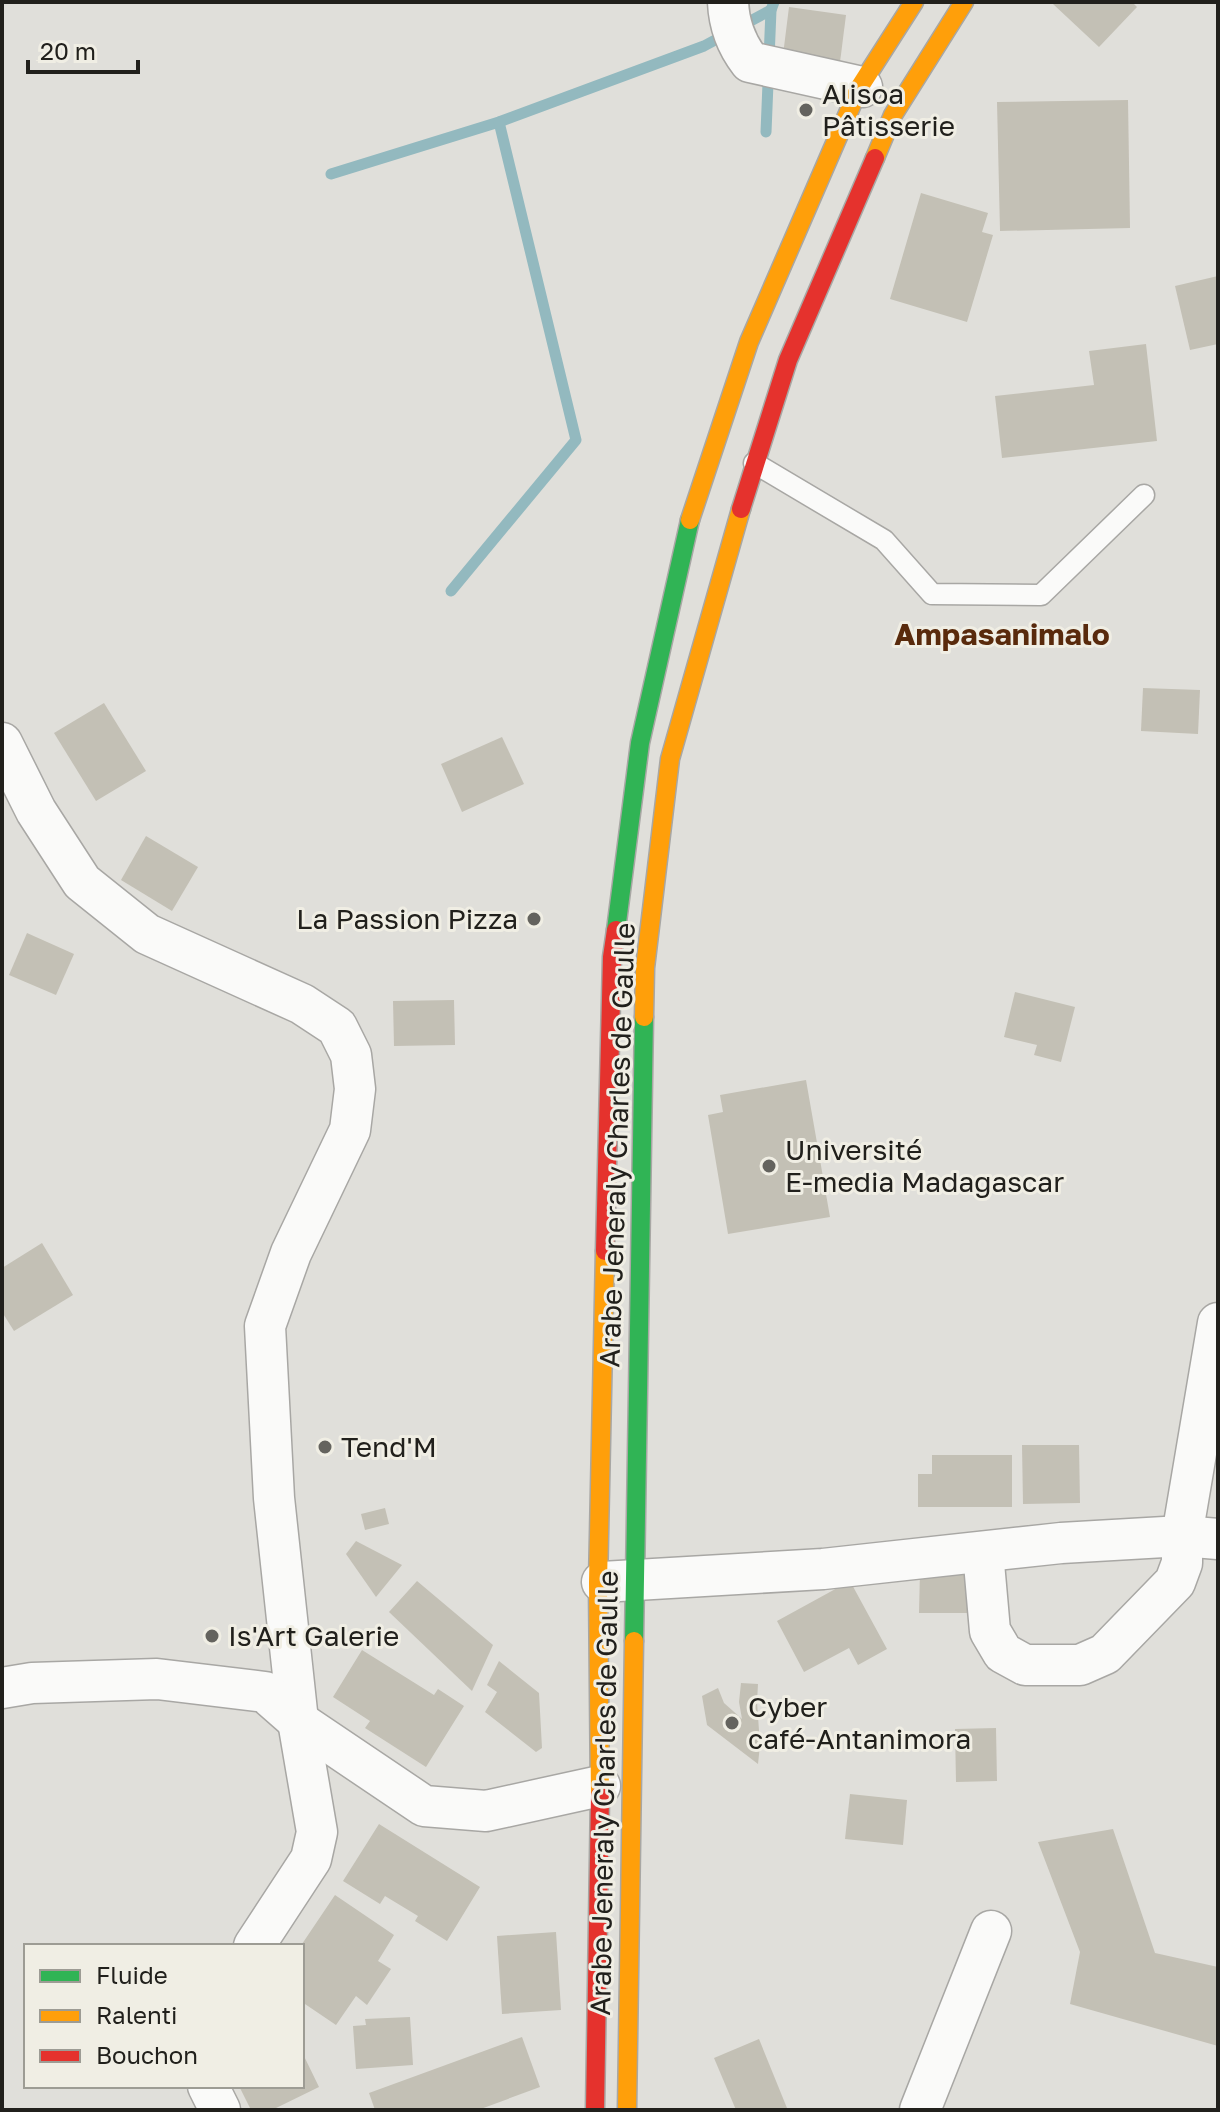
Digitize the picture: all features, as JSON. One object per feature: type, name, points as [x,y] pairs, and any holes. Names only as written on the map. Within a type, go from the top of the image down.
[{"type":"street","name":"Arabe Jeneraly Charles de Gaulle","points":[[627,2110],[617,1581],[612,957],[640,743],[687,528],[744,356],[853,102],[914,2]]},
{"type":"street","name":"Arabe Jeneraly Charles de Gaulle","points":[[595,2110],[600,1786],[617,1581],[645,968],[670,759],[754,463],[788,360],[893,115],[964,2]]},
{"type":"street","points":[[747,41],[862,87]]},
{"type":"street","points":[[2,743],[36,811],[82,882],[147,934],[302,1004],[337,1027],[351,1055],[355,1089],[350,1130],[291,1253],[265,1326],[274,1498],[298,1721],[317,1832],[311,1859],[255,1944]]},
{"type":"street","points":[[983,1552],[990,1631],[1003,1653],[1025,1665],[1080,1665],[1105,1654],[1175,1582],[1182,1563],[1200,1538],[1218,1323]]},
{"type":"street","points":[[617,1581],[823,1569],[1061,1543],[1200,1538]]},
{"type":"street","points":[[2,1688],[32,1683],[157,1679],[265,1692],[298,1721],[424,1806],[486,1811],[600,1786]]},
{"type":"street","points":[[920,2110],[991,1931]]},
{"type":"street","points":[[209,2088],[220,2110]]},
{"type":"lane","points":[[754,463],[884,540],[932,594],[1041,595],[1144,495]]},
{"type":"building","points":[[1054,2],[1132,2],[1137,7],[1099,47]]},
{"type":"building","points":[[789,7],[846,15],[839,70],[782,63]]},
{"type":"building","points":[[1128,100],[1130,228],[1000,231],[997,102]]},
{"type":"building","points":[[921,193],[988,213],[982,232],[993,235],[967,322],[890,299]]},
{"type":"building","points":[[1218,276],[1218,344],[1190,350],[1175,286]]},
{"type":"building","points":[[1146,344],[1157,441],[1002,458],[995,396],[1094,385],[1089,351]]},
{"type":"building","points":[[1143,688],[1200,690],[1198,734],[1141,731]]},
{"type":"building","points":[[104,703],[146,771],[96,801],[54,733]]},
{"type":"building","points":[[502,737],[524,784],[462,812],[441,764]]},
{"type":"building","points":[[146,836],[198,867],[172,911],[121,880]]},
{"type":"building","points":[[27,933],[74,954],[56,995],[9,975]]},
{"type":"building","points":[[1015,992],[1075,1007],[1061,1062],[1034,1055],[1037,1045],[1004,1037]]},
{"type":"building","points":[[454,1000],[455,1045],[394,1046],[393,1001]]},
{"type":"building","name":"Université E-media Madagascar","points":[[806,1080],[830,1217],[728,1234],[708,1115],[723,1112],[720,1095]]},
{"type":"building","points":[[42,1243],[73,1295],[14,1331],[2,1312],[2,1268]]},
{"type":"building","points":[[1022,1445],[1079,1445],[1080,1503],[1023,1504]]},
{"type":"building","points":[[932,1455],[1012,1455],[1012,1507],[918,1507],[918,1474],[932,1474]]},
{"type":"building","points":[[385,1508],[389,1524],[365,1530],[361,1514]]},
{"type":"building","points":[[356,1541],[402,1565],[376,1597],[346,1554]]},
{"type":"building","points":[[920,1571],[974,1572],[973,1613],[919,1613]]},
{"type":"building","points":[[417,1581],[493,1645],[472,1691],[389,1612]]},
{"type":"building","points":[[850,1581],[887,1649],[858,1665],[849,1648],[804,1672],[777,1621]]},
{"type":"building","points":[[362,1650],[434,1695],[438,1689],[464,1706],[426,1767],[365,1728],[370,1721],[333,1697]]},
{"type":"building","points":[[499,1661],[539,1693],[542,1748],[536,1752],[485,1712],[497,1692],[487,1685]]},
{"type":"building","name":"Cyber café-Antanimora","points":[[741,1683],[758,1684],[758,1764],[707,1725],[702,1696],[718,1688],[724,1703],[742,1719],[739,1702]]},
{"type":"building","points":[[996,1728],[997,1781],[956,1782],[955,1729]]},
{"type":"building","points":[[850,1794],[907,1800],[903,1845],[845,1839]]},
{"type":"building","points":[[379,1824],[480,1887],[447,1941],[415,1921],[418,1916],[385,1896],[380,1904],[343,1881]]},
{"type":"building","points":[[1113,1829],[1155,1953],[1218,1967],[1218,2046],[1070,2004],[1080,1952],[1038,1842]]},
{"type":"building","points":[[335,1895],[394,1935],[378,1961],[391,1969],[367,2005],[356,1996],[336,2025],[304,2003],[302,1944]]},
{"type":"building","points":[[556,1932],[561,2010],[502,2014],[497,1936]]},
{"type":"building","points":[[410,2017],[413,2065],[356,2069],[353,2026],[366,2025],[365,2019]]},
{"type":"building","points":[[522,2037],[540,2087],[478,2110],[375,2110],[369,2093]]},
{"type":"building","points":[[759,2039],[787,2108],[736,2110],[714,2058]]},
{"type":"building","points":[[304,2056],[319,2087],[272,2110],[251,2110],[240,2088],[304,2088]]},
{"type":"waterway","points":[[766,132],[771,10],[774,2]]},
{"type":"waterway","points":[[331,174],[499,122],[704,46],[771,10]]},
{"type":"waterway","points":[[451,591],[576,440],[499,122]]},
{"type":"traffic: fast","points":[[616,930],[640,743],[690,520]]},
{"type":"traffic: fast","points":[[634,1641],[644,1017]]},
{"type":"traffic: slow","points":[[690,520],[749,342],[859,88],[914,2]]},
{"type":"traffic: slow","points":[[875,158],[893,115],[964,2]]},
{"type":"traffic: slow","points":[[644,1017],[645,968],[670,759],[741,509]]},
{"type":"traffic: slow","points":[[600,1795],[598,1583],[605,1251]]},
{"type":"traffic: slow","points":[[627,2110],[634,1641]]},
{"type":"traffic: jam","points":[[741,509],[788,360],[875,158]]},
{"type":"traffic: jam","points":[[605,1251],[612,957],[616,930]]},
{"type":"traffic: jam","points":[[595,2110],[600,1795]]},
{"type":"place","name":"Alisoa Pâtisserie","points":[[806,110]]},
{"type":"place","name":"La Passion Pizza","points":[[534,919]]},
{"type":"place","name":"Université E-media Madagascar","points":[[769,1166]]},
{"type":"place","name":"Tend'M","points":[[325,1447]]},
{"type":"place","name":"Is'Art Galerie","points":[[212,1636]]},
{"type":"place","name":"Cyber café-Antanimora","points":[[732,1723]]},
{"type":"district","name":"Ampasanimalo","points":[[1002,635]]}]
